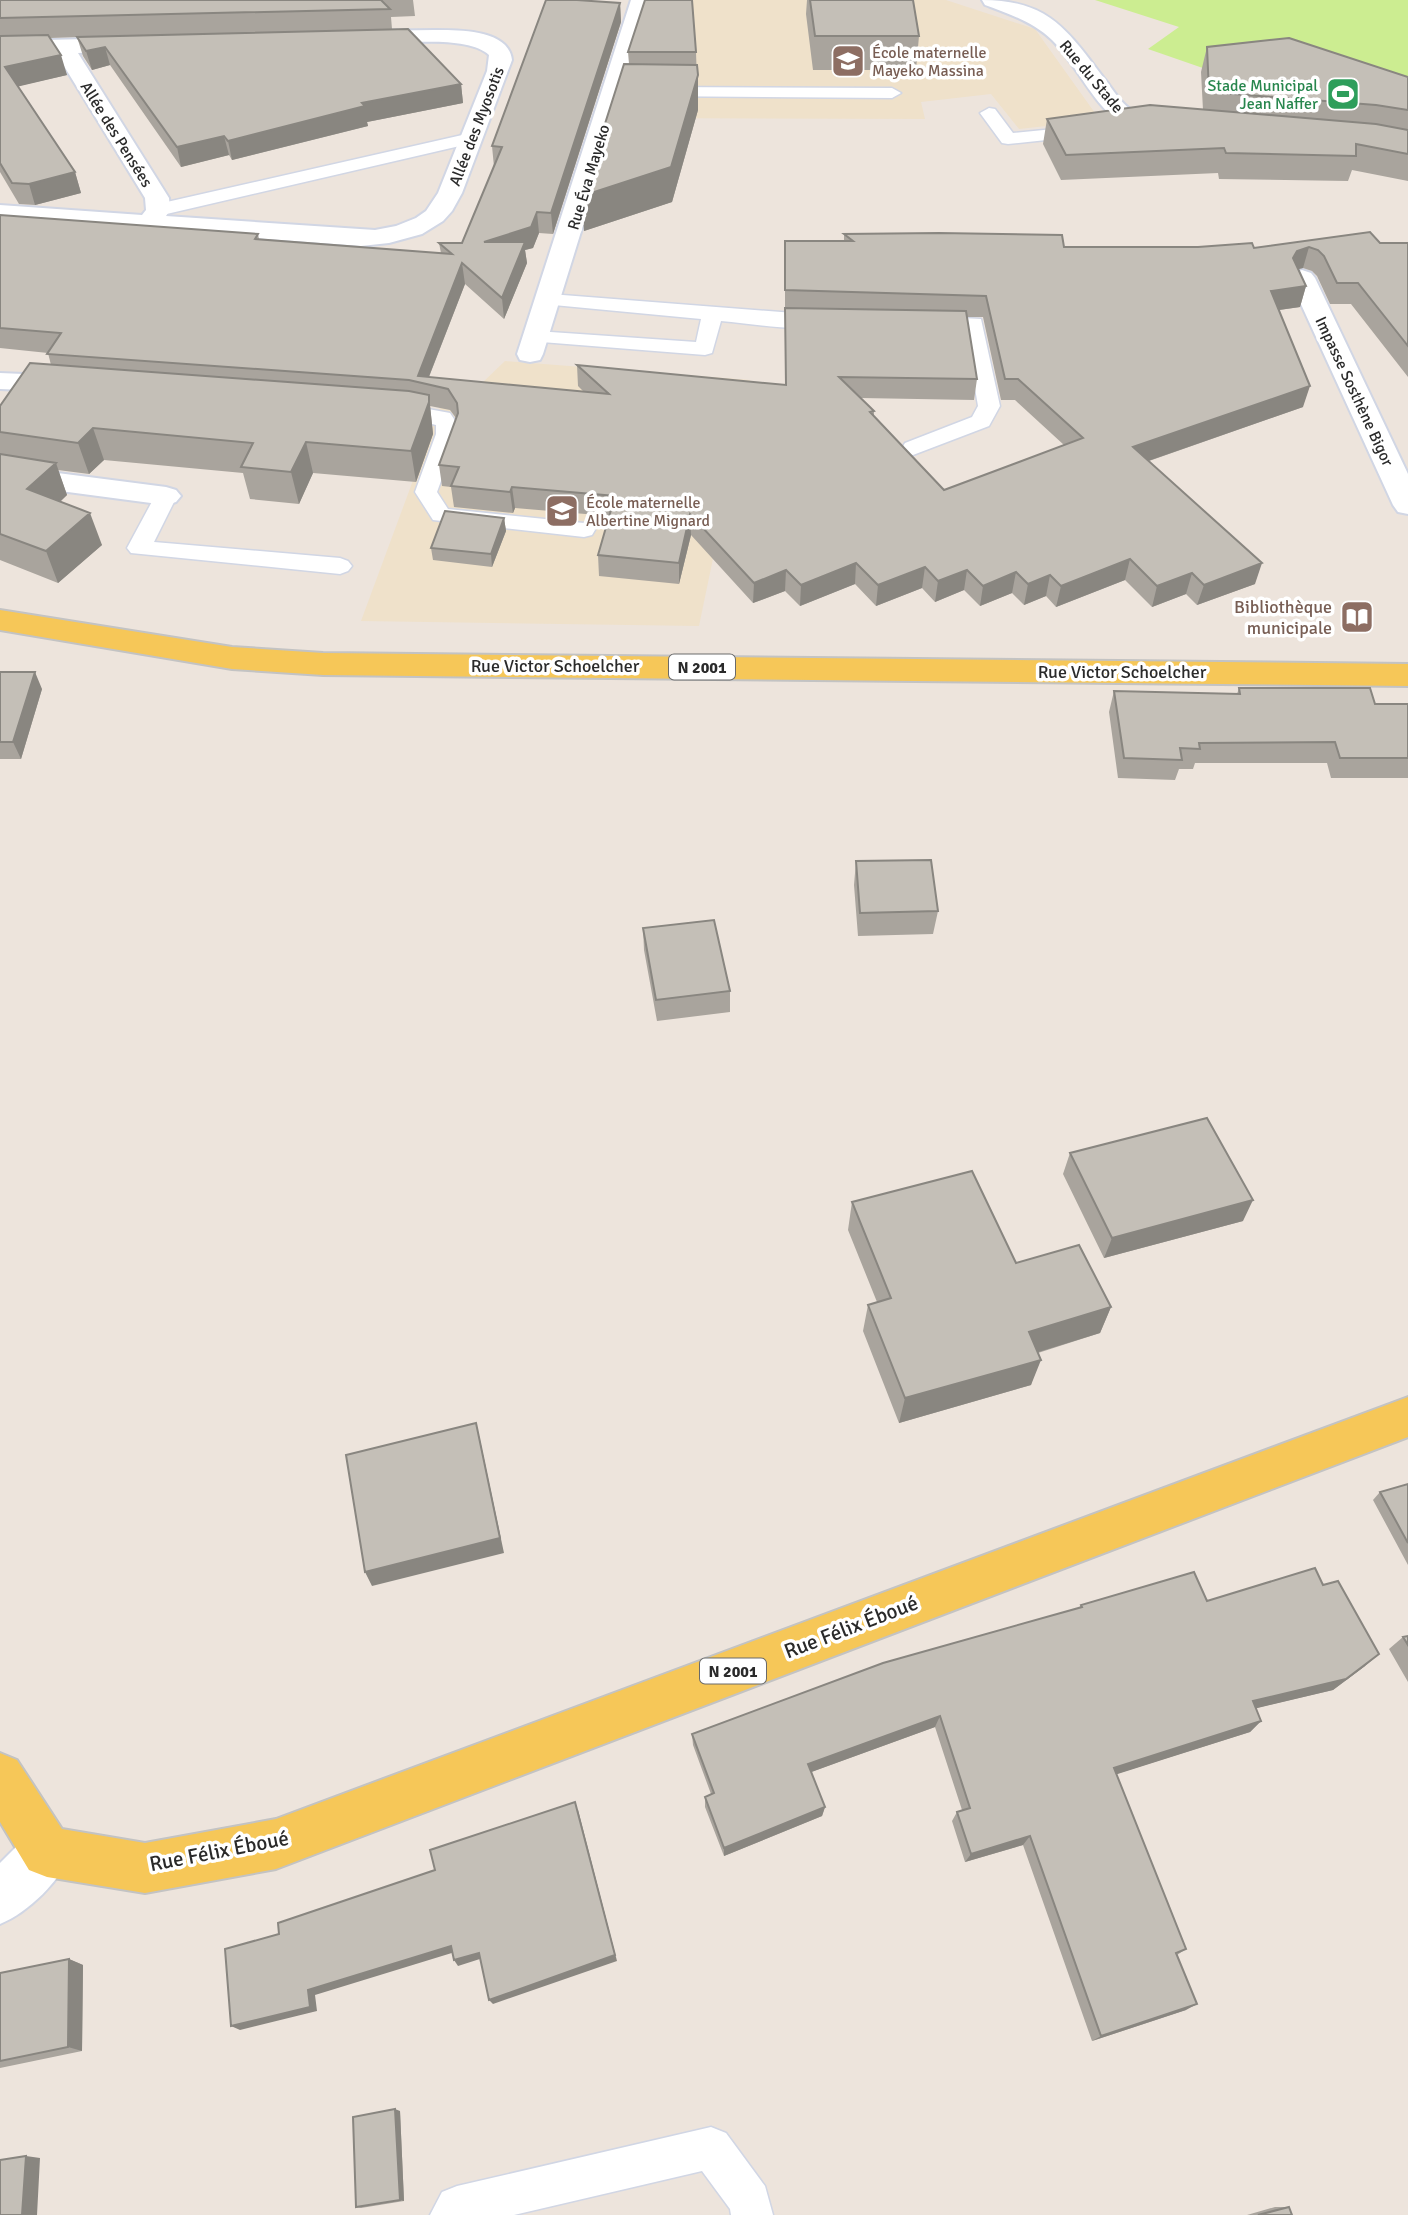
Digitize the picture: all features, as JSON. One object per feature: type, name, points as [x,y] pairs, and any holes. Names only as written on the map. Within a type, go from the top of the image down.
[{"type":"main road","name":"Rue Victor Schoelcher","points":[[0,620],[232,658],[323,664],[1408,675]]},
{"type":"main road","name":"Rue Félix Éboué","points":[[47,1852],[145,1868],[276,1844],[1408,1416]]},
{"type":"main road","points":[[0,1777],[47,1852]]},
{"type":"street","name":"Rue Éva Mayeko","points":[[533,345],[628,92],[642,0]]},
{"type":"street","name":"Rue du Stade","points":[[993,0],[1037,18],[1059,36],[1115,108],[1115,126],[1185,125]]},
{"type":"street","name":"Allée des Myosotis","points":[[0,212],[154,216],[361,238],[406,232],[426,223],[443,210],[501,60],[499,51],[490,44],[458,37],[335,39]]},
{"type":"street","points":[[0,48],[158,44]]},
{"type":"street","name":"Allée des Pensées","points":[[63,47],[157,198],[154,216]]},
{"type":"street","name":"Impasse Sosthène Bigor","points":[[1302,278],[1408,505]]},
{"type":"street","points":[[0,381],[93,386]]},
{"type":"street","points":[[384,410],[412,412]]},
{"type":"street","points":[[0,471],[15,476],[166,496]]},
{"type":"street","points":[[0,1899],[47,1852]]},
{"type":"lane","points":[[628,92],[892,93]]},
{"type":"lane","points":[[989,113],[1007,139],[1115,126]]},
{"type":"lane","points":[[154,216],[471,138]]},
{"type":"lane","points":[[550,300],[785,320],[853,321]]},
{"type":"lane","points":[[533,345],[705,349],[712,313]]},
{"type":"lane","points":[[907,322],[974,323],[989,406],[981,421],[914,447]]},
{"type":"lane","points":[[412,412],[442,418],[447,425],[447,434],[426,492],[441,515],[584,530]]},
{"type":"lane","points":[[166,496],[139,548],[340,566]]},
{"type":"lane","points":[[451,2215],[457,2207],[711,2148],[750,2201],[752,2215]]},
{"type":"shaded area","name":"École maternelle Mayeko Massina","points":[[663,0],[946,0],[1035,29],[1100,120],[1019,129],[991,94],[921,102],[925,119],[619,118]]},
{"type":"shaded area","name":"École maternelle Albertine Mignard","points":[[505,361],[750,380],[699,626],[361,621],[442,402],[481,384]]},
{"type":"green space","name":"Stade Municipal Jean Naffer","points":[[1095,0],[1408,0],[1408,139],[1148,49],[1179,27]]},
{"type":"building","points":[[0,0],[381,0],[390,9],[0,18]]},
{"type":"building","points":[[546,0],[620,3],[551,213],[537,212],[531,227],[484,242],[525,242],[502,298],[462,263],[418,376],[609,394],[577,365],[786,385],[785,308],[966,311],[977,379],[839,377],[874,411],[870,412],[944,490],[1083,438],[1018,379],[1005,379],[986,296],[785,290],[785,241],[853,241],[844,234],[939,233],[1062,235],[1064,247],[1198,247],[1252,243],[1254,248],[1370,232],[1380,243],[1408,243],[1408,346],[1358,283],[1337,283],[1324,256],[1318,250],[1309,247],[1297,251],[1293,258],[1306,286],[1271,291],[1310,386],[1133,447],[1262,563],[1204,585],[1192,573],[1157,586],[1130,559],[1061,586],[1050,575],[1028,584],[1016,572],[983,586],[967,570],[938,581],[925,567],[878,585],[856,563],[801,585],[786,570],[754,583],[690,514],[679,563],[598,555],[615,496],[512,487],[510,492],[451,486],[459,467],[439,465],[458,413],[457,403],[448,389],[409,380],[47,354],[61,333],[0,328],[0,215],[258,234],[255,239],[452,254],[439,243],[462,243],[502,147],[492,146]]},
{"type":"building","points":[[645,0],[692,0],[696,52],[628,52]]},
{"type":"building","points":[[810,0],[913,0],[919,36],[815,36]]},
{"type":"building","points":[[408,29],[461,84],[362,103],[365,106],[228,141],[224,136],[177,147],[105,47],[86,51],[77,37]]},
{"type":"building","points":[[48,35],[61,55],[5,67],[75,172],[29,184],[12,183],[0,163],[0,36]]},
{"type":"building","points":[[1289,38],[1408,77],[1408,110],[1209,92],[1207,47]]},
{"type":"building","points":[[624,64],[697,65],[698,75],[671,167],[582,196]]},
{"type":"building","points":[[1150,105],[1376,124],[1408,130],[1408,154],[1356,144],[1356,156],[1226,153],[1224,148],[1066,155],[1047,119]]},
{"type":"building","points":[[30,363],[409,391],[429,395],[429,402],[411,451],[306,442],[291,472],[241,467],[253,443],[93,428],[78,443],[0,432],[0,406]]},
{"type":"building","points":[[0,454],[56,463],[27,489],[90,513],[46,551],[0,534]]},
{"type":"building","points":[[445,511],[504,518],[491,554],[431,548]]},
{"type":"building","points":[[0,672],[35,672],[13,742],[0,742]]},
{"type":"building","points":[[1239,688],[1370,688],[1375,704],[1408,704],[1408,758],[1340,758],[1335,742],[1199,743],[1200,749],[1180,748],[1182,760],[1124,758],[1114,691],[1240,694]]},
{"type":"building","points":[[931,860],[938,911],[860,913],[856,861]]},
{"type":"building","points":[[714,920],[730,991],[656,1000],[643,928]]},
{"type":"building","points":[[1207,1118],[1253,1200],[1112,1238],[1070,1153]]},
{"type":"building","points":[[972,1171],[1016,1263],[1079,1245],[1111,1307],[1029,1332],[1041,1360],[905,1398],[868,1305],[891,1298],[852,1202]]},
{"type":"building","points":[[476,1423],[500,1538],[365,1572],[346,1455]]},
{"type":"building","points":[[1408,1484],[1408,1543],[1380,1492]]},
{"type":"building","points":[[1315,1568],[1323,1585],[1338,1581],[1379,1654],[1346,1679],[1253,1701],[1261,1721],[1114,1768],[1186,1949],[1176,1953],[1197,2004],[1101,2036],[1030,1836],[971,1854],[957,1812],[970,1808],[940,1716],[808,1764],[825,1807],[724,1848],[705,1797],[714,1793],[692,1734],[883,1663],[1082,1607],[1081,1605],[1194,1572],[1207,1601]]},
{"type":"building","points":[[575,1802],[615,1955],[489,2000],[479,1953],[454,1960],[451,1946],[308,1990],[310,2007],[231,2026],[225,1949],[279,1934],[278,1923],[435,1870],[430,1850]]},
{"type":"building","points":[[69,1959],[68,2047],[0,2061],[0,1973]]},
{"type":"building","points":[[395,2109],[400,2200],[356,2207],[353,2117]]},
{"type":"building","points":[[26,2156],[22,2215],[0,2215],[0,2160]]},
{"type":"building","points":[[1289,2207],[1292,2215],[1258,2215]]},
{"type":"place","name":"École maternelle Mayeko Massina","points":[[848,61]]},
{"type":"place","name":"Stade Municipal Jean Naffer","points":[[1343,94]]},
{"type":"place","name":"École maternelle Albertine Mignard","points":[[562,511]]},
{"type":"place","name":"Bibliothèque municipale","points":[[1357,617]]}]
